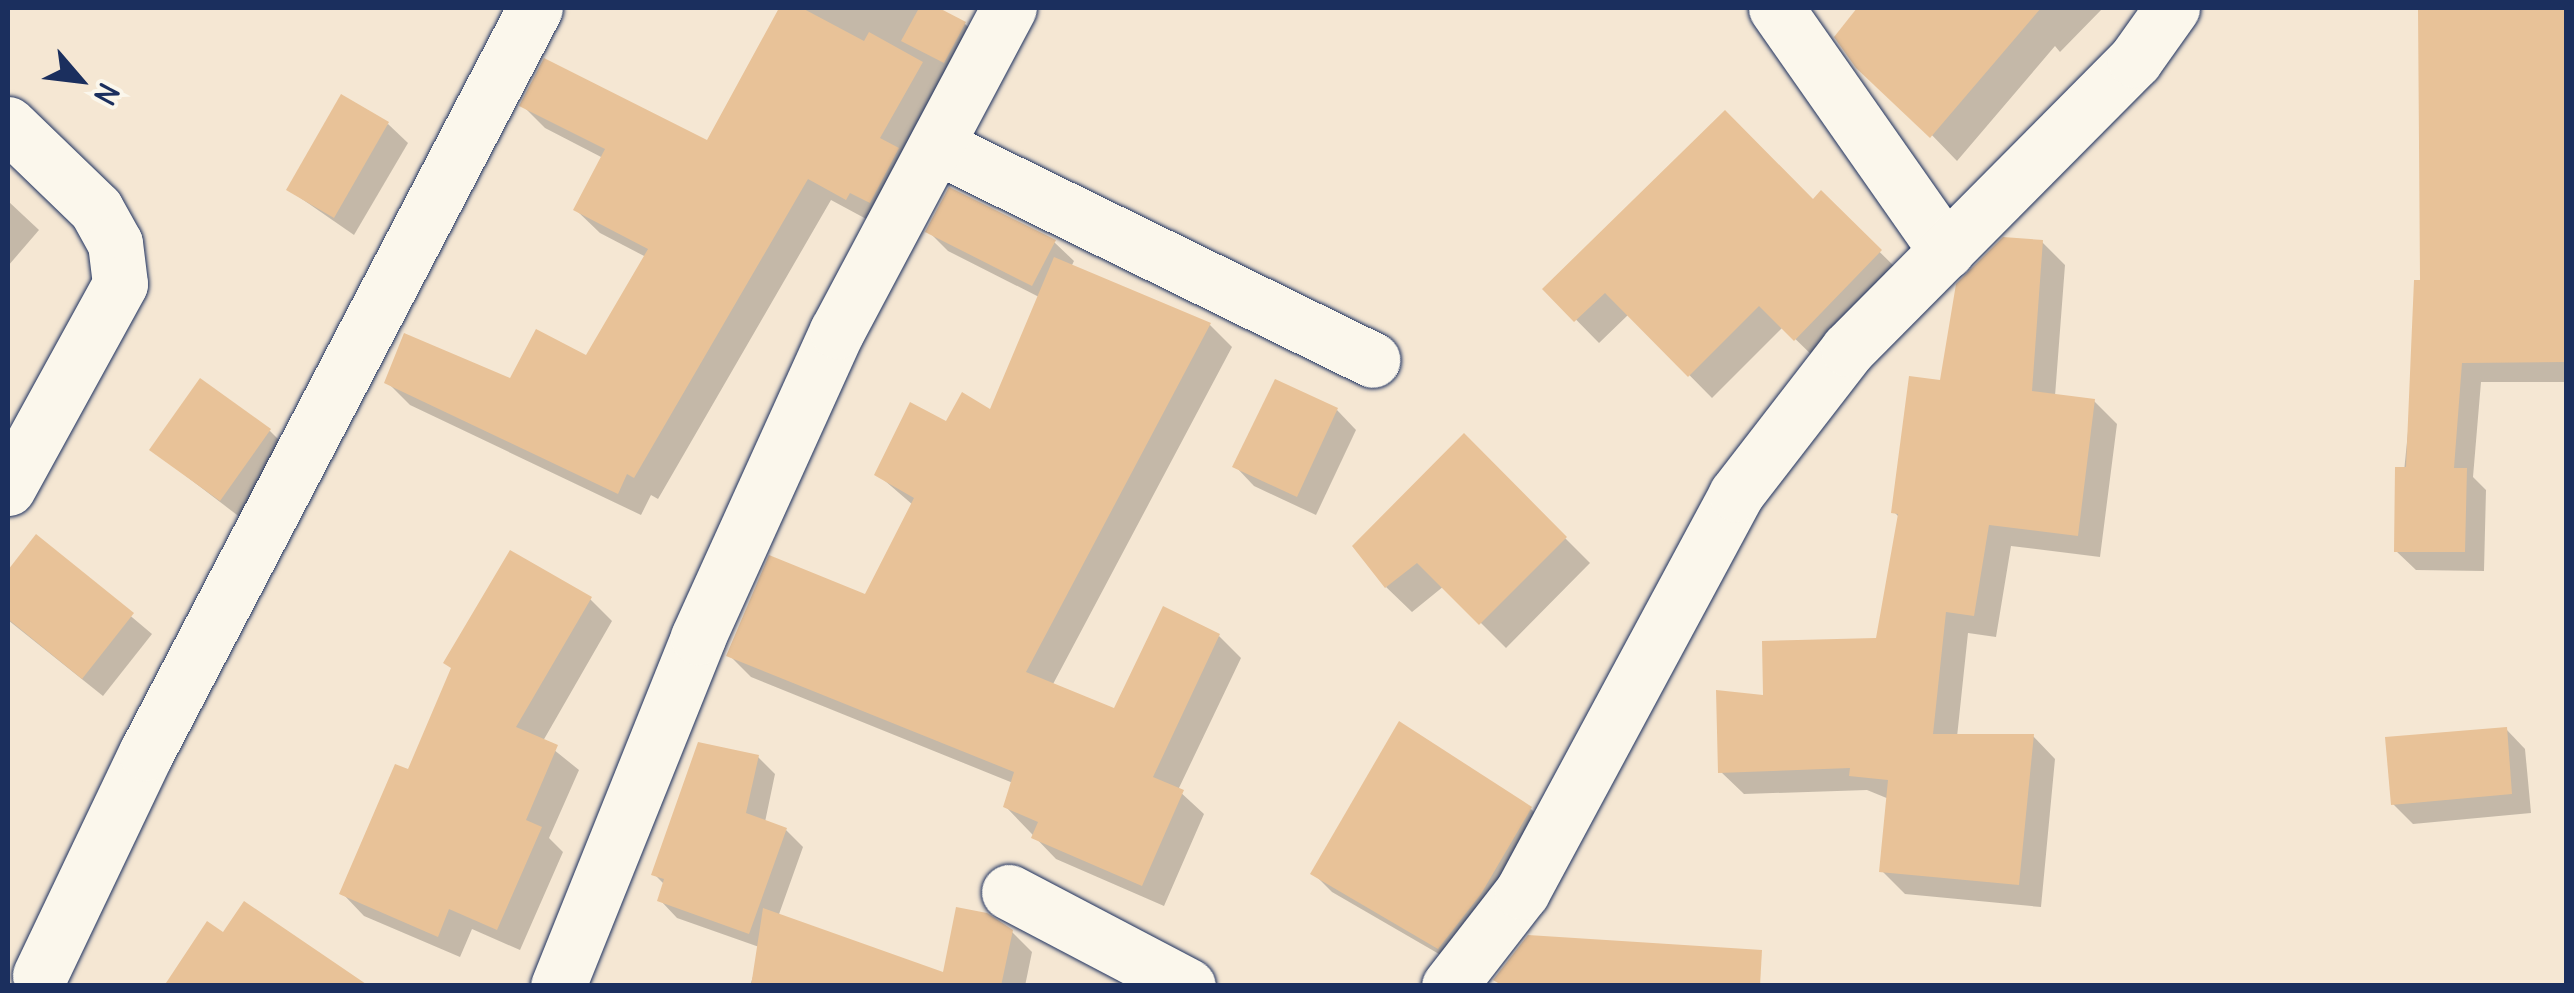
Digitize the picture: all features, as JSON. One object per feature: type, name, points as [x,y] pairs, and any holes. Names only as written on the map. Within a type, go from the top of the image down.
[{"type":"street","points":[[35,975],[146,753],[534,8]]},
{"type":"street","points":[[558,986],[698,637],[838,331],[1010,8]]},
{"type":"street","points":[[1776,8],[1946,251]]},
{"type":"street","points":[[1449,986],[1522,892],[1736,494],[1848,350],[2136,60],[2172,8]]},
{"type":"street","points":[[8,124],[96,209],[115,243],[120,284],[8,488]]},
{"type":"street","points":[[936,146],[1372,360]]},
{"type":"street","points":[[1009,892],[1188,986]]},
{"type":"building","points":[[779,8],[802,8],[864,41],[869,32],[923,62],[880,138],[899,148],[870,203],[850,193],[846,200],[808,179],[634,478],[627,474],[618,494],[384,383],[404,333],[510,378],[536,329],[586,355],[648,249],[573,210],[605,149],[519,106],[544,58],[707,140]]},
{"type":"building","points":[[919,8],[939,8],[966,22],[944,63],[901,41]]},
{"type":"building","points":[[1857,8],[2041,8],[1930,138],[1856,68],[1834,37]]},
{"type":"building","points":[[2418,8],[2566,8],[2566,362],[2462,363],[2454,468],[2467,468],[2465,552],[2394,552],[2395,467],[2406,467],[2414,280],[2420,280]]},
{"type":"building","points":[[341,94],[389,122],[334,218],[286,190]]},
{"type":"building","points":[[1725,110],[1813,199],[1821,190],[1882,250],[1794,341],[1759,306],[1688,377],[1605,293],[1574,322],[1542,289]]},
{"type":"building","points":[[949,187],[1056,240],[1032,286],[925,232]]},
{"type":"building","points":[[2003,237],[2043,240],[2032,391],[2095,399],[2078,536],[1989,525],[1974,616],[1946,612],[1933,734],[2034,734],[2019,885],[1879,872],[1888,780],[1849,776],[1850,768],[1718,773],[1716,690],[1763,695],[1762,641],[1876,638],[1898,514],[1891,513],[1909,376],[1940,380],[1956,284]]},
{"type":"building","points":[[1054,257],[1211,323],[1026,672],[1114,708],[1163,606],[1220,634],[1153,777],[1184,790],[1142,886],[1031,838],[1038,822],[1003,807],[1014,772],[726,656],[769,555],[865,594],[914,498],[874,475],[910,402],[946,421],[962,392],[990,409]]},
{"type":"building","points":[[200,378],[271,429],[220,501],[149,450]]},
{"type":"building","points":[[1275,379],[1338,408],[1297,497],[1232,467]]},
{"type":"building","points":[[1464,433],[1567,537],[1479,625],[1417,563],[1385,588],[1352,546]]},
{"type":"building","points":[[36,534],[134,613],[82,679],[8,619],[8,570]]},
{"type":"building","points":[[510,550],[592,597],[516,727],[558,745],[526,820],[542,827],[497,930],[449,909],[438,937],[339,894],[395,764],[408,769],[451,668],[443,663]]},
{"type":"building","points":[[1399,721],[1532,807],[1481,894],[1438,949],[1310,874]]},
{"type":"building","points":[[2507,727],[2512,794],[2391,805],[2385,737]]},
{"type":"building","points":[[698,742],[759,755],[746,813],[787,828],[749,934],[657,901],[664,879],[651,875]]},
{"type":"building","points":[[244,901],[369,986],[164,986],[207,921],[223,932]]},
{"type":"building","points":[[956,907],[987,913],[1013,930],[1001,986],[751,986],[763,908],[943,972]]},
{"type":"building","points":[[1528,935],[1762,950],[1760,986],[1503,986],[1493,980]]}]
